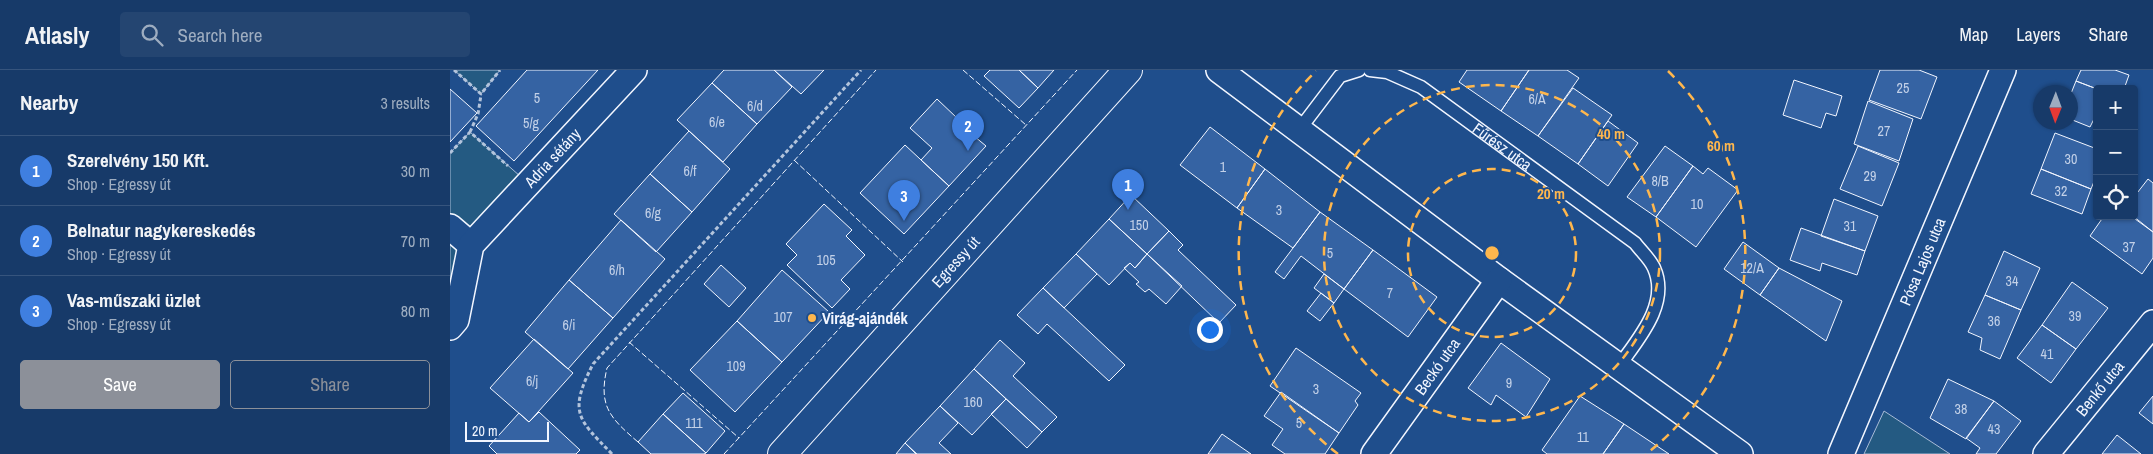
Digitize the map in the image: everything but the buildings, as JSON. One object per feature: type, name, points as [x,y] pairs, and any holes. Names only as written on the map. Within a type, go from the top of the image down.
[{"type":"street","name":"Adria sétány","points":[[471,245],[634,70]]},
{"type":"street","name":"Egressy út","points":[[782,454],[1128,70]]},
{"type":"street","points":[[1219,70],[1499,280],[1740,454]]},
{"type":"street","name":"Pósa Lajos utca","points":[[1841,454],[2003,70]]},
{"type":"street","points":[[450,227],[471,245],[456,320],[450,327]]},
{"type":"street","name":"Beckó utca","points":[[1374,454],[1499,280]]},
{"type":"street","name":"Benkő utca","points":[[2046,454],[2153,322]]},
{"type":"lane","points":[[1299,130],[1340,76],[1358,70]]},
{"type":"lane","name":"Fűrész utca","points":[[1370,70],[1387,72],[1421,87],[1635,243],[1654,268],[1660,296],[1646,327],[1619,366]]},
{"type":"path","points":[[454,70],[481,94]]},
{"type":"path","points":[[450,153],[470,132],[478,114],[481,94],[500,70]]},
{"type":"path","points":[[612,454],[583,425],[579,414],[580,397],[593,364],[861,70]]},
{"type":"path","points":[[470,132],[529,184]]},
{"type":"shaded area","points":[[454,70],[500,70],[481,94]]},
{"type":"shaded area","points":[[470,132],[529,184],[471,245],[450,327],[450,153]]},
{"type":"shaded area","points":[[1884,411],[1950,454],[1864,454]]},
{"type":"fence","points":[[638,442],[620,426],[605,402],[604,392],[607,368],[876,70]]},
{"type":"fence","points":[[963,70],[1026,125]]},
{"type":"fence","points":[[724,454],[1077,70]]},
{"type":"fence","points":[[794,160],[903,262]]},
{"type":"fence","points":[[629,342],[739,438]]},
{"type":"place","name":"Belnatur nagykereskedés","points":[[968,151]]},
{"type":"place","name":"Szerelvény 150 Kft.","points":[[1128,210]]},
{"type":"place","name":"Vas-műszaki üzlet","points":[[904,221]]},
{"type":"place","name":"Virág-ajándék","points":[[812,318]]}]
